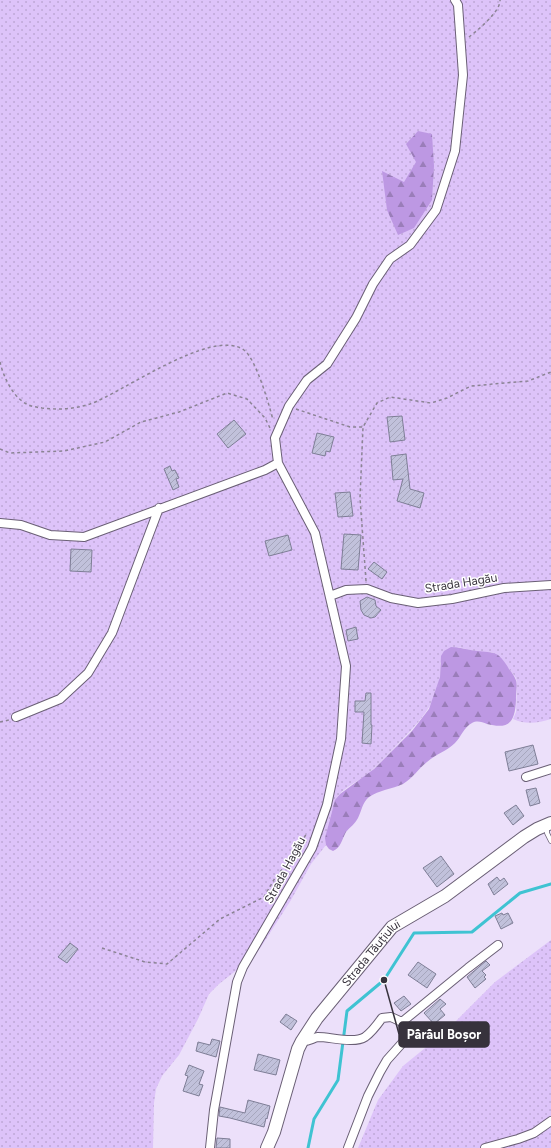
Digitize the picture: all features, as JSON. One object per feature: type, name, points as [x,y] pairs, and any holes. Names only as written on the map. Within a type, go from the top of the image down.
[{"type":"street","points":[[0,522],[21,525],[50,535],[84,537],[159,508],[266,470],[278,463],[276,438],[289,406],[307,380],[327,364],[356,318],[372,284],[390,259],[410,246],[436,210],[455,151],[463,75],[458,5],[454,0]]},
{"type":"street","name":"Strada Hagău","points":[[210,1148],[214,1110],[237,982],[243,967],[312,848],[327,805],[341,739],[346,666],[315,533],[278,463]]},
{"type":"street","points":[[16,718],[60,699],[88,673],[112,633],[159,508]]},
{"type":"street","name":"Strada Hagău","points":[[330,596],[346,590],[367,589],[391,598],[418,602],[452,599],[504,588],[551,585]]},
{"type":"street","points":[[526,777],[551,769]]},
{"type":"street","name":"Strada Tăuțiului","points":[[267,1148],[274,1132],[298,1049],[302,1041],[317,1018],[392,927],[445,896],[524,837],[549,823]]},
{"type":"street","points":[[402,1022],[498,944]]},
{"type":"street","points":[[302,1041],[308,1041],[318,1037],[357,1040],[371,1032],[382,1018],[391,1017],[402,1022],[405,1028],[406,1034],[404,1041],[387,1060],[380,1072],[368,1096],[348,1148]]},
{"type":"street","points":[[485,1148],[534,1133],[551,1122]]},
{"type":"lane","points":[[549,823],[547,832],[551,841]]},
{"type":"path","points":[[461,45],[490,18],[500,4],[500,0]]},
{"type":"path","points":[[0,362],[10,386],[23,402],[33,406],[68,410],[91,404],[148,374],[202,350],[216,345],[231,346],[244,350],[253,362],[273,419],[272,426]]},
{"type":"path","points":[[367,589],[360,498],[363,427],[377,403],[390,397],[431,403],[447,398],[471,386],[528,382],[551,372]]},
{"type":"path","points":[[0,449],[10,452],[64,452],[105,442],[141,422],[179,412],[227,392],[247,398],[272,426],[276,438]]},
{"type":"path","points":[[289,406],[350,427],[363,427]]},
{"type":"path","points":[[102,948],[144,962],[167,964],[220,919],[264,897],[275,878],[290,860],[307,834]]},
{"type":"shaded area","points":[[0,0],[551,0],[551,719],[532,723],[513,719],[516,712],[516,678],[503,661],[492,652],[478,652],[458,647],[440,663],[438,688],[428,709],[413,728],[368,774],[345,789],[339,795],[334,805],[330,820],[326,845],[311,864],[291,900],[261,947],[252,958],[219,984],[209,994],[179,1055],[162,1076],[156,1089],[154,1103],[153,1148],[0,1148]]},
{"type":"shaded area","points":[[551,940],[551,1148],[358,1148],[378,1100],[403,1066],[446,1031],[495,982]]},
{"type":"green space","points":[[418,131],[432,134],[434,166],[432,200],[414,228],[398,235],[387,210],[382,171],[404,182],[416,162],[406,144]]},
{"type":"green space","points":[[451,647],[493,653],[498,655],[503,660],[515,677],[517,683],[514,713],[510,722],[506,725],[495,726],[478,721],[469,725],[455,743],[430,759],[407,782],[369,797],[363,804],[357,820],[346,832],[340,846],[333,851],[329,849],[326,845],[325,838],[335,800],[340,794],[374,769],[412,731],[429,709],[440,677],[441,656],[444,651]]},
{"type":"building","points":[[402,416],[405,440],[390,442],[387,417]]},
{"type":"building","points":[[234,420],[246,434],[228,448],[217,434]]},
{"type":"building","points":[[317,433],[334,437],[330,452],[326,451],[325,456],[312,453]]},
{"type":"building","points":[[406,454],[410,489],[424,493],[420,508],[397,501],[403,479],[393,480],[391,456]]},
{"type":"building","points":[[170,466],[172,471],[175,470],[179,478],[176,479],[179,487],[173,490],[164,469]]},
{"type":"building","points":[[350,492],[353,516],[338,517],[335,493]]},
{"type":"building","points":[[344,534],[361,535],[358,570],[341,569]]},
{"type":"building","points":[[288,535],[292,550],[269,556],[265,541]]},
{"type":"building","points":[[71,549],[92,550],[91,572],[70,571]]},
{"type":"building","points":[[374,562],[387,572],[382,579],[368,569]]},
{"type":"building","points":[[367,597],[375,600],[376,606],[381,610],[375,617],[371,618],[364,615],[361,610],[360,601]]},
{"type":"building","points":[[356,627],[358,639],[348,641],[346,630]]},
{"type":"building","points":[[366,693],[371,693],[371,744],[362,743],[364,712],[355,712],[355,701],[365,701]]},
{"type":"building","points":[[533,745],[538,764],[509,771],[505,752]]},
{"type":"building","points":[[536,788],[540,803],[530,806],[526,790]]},
{"type":"building","points":[[516,805],[524,816],[513,825],[504,813]]},
{"type":"building","points":[[441,856],[454,874],[437,887],[423,868]]},
{"type":"building","points":[[497,877],[500,881],[504,878],[508,884],[494,895],[488,884]]},
{"type":"building","points":[[502,913],[503,915],[508,913],[513,923],[501,929],[495,916]]},
{"type":"building","points":[[70,943],[78,949],[67,963],[58,957]]},
{"type":"building","points":[[486,961],[490,965],[482,971],[486,975],[484,977],[486,979],[475,988],[467,977]]},
{"type":"building","points":[[418,962],[436,974],[427,988],[408,975]]},
{"type":"building","points":[[404,996],[411,1004],[401,1011],[394,1003]]},
{"type":"building","points":[[440,999],[446,1004],[440,1009],[445,1015],[434,1024],[424,1013]]},
{"type":"building","points":[[286,1014],[297,1021],[291,1030],[280,1022]]},
{"type":"building","points":[[212,1039],[220,1041],[216,1057],[196,1051],[198,1042],[210,1045]]},
{"type":"building","points":[[258,1054],[280,1060],[276,1075],[254,1070]]},
{"type":"building","points":[[189,1065],[204,1071],[199,1084],[203,1085],[199,1096],[183,1091],[188,1076],[185,1075]]},
{"type":"building","points":[[248,1100],[270,1106],[264,1127],[219,1116],[220,1107],[245,1113]]},
{"type":"building","points":[[217,1138],[230,1139],[230,1148],[216,1148]]},
{"type":"waterway","points":[[308,1148],[314,1119],[338,1080],[347,1011],[384,980],[414,933],[472,932],[520,893],[551,884]]},
{"type":"place","name":"Pârâul Boșor","points":[[384,980]]}]
